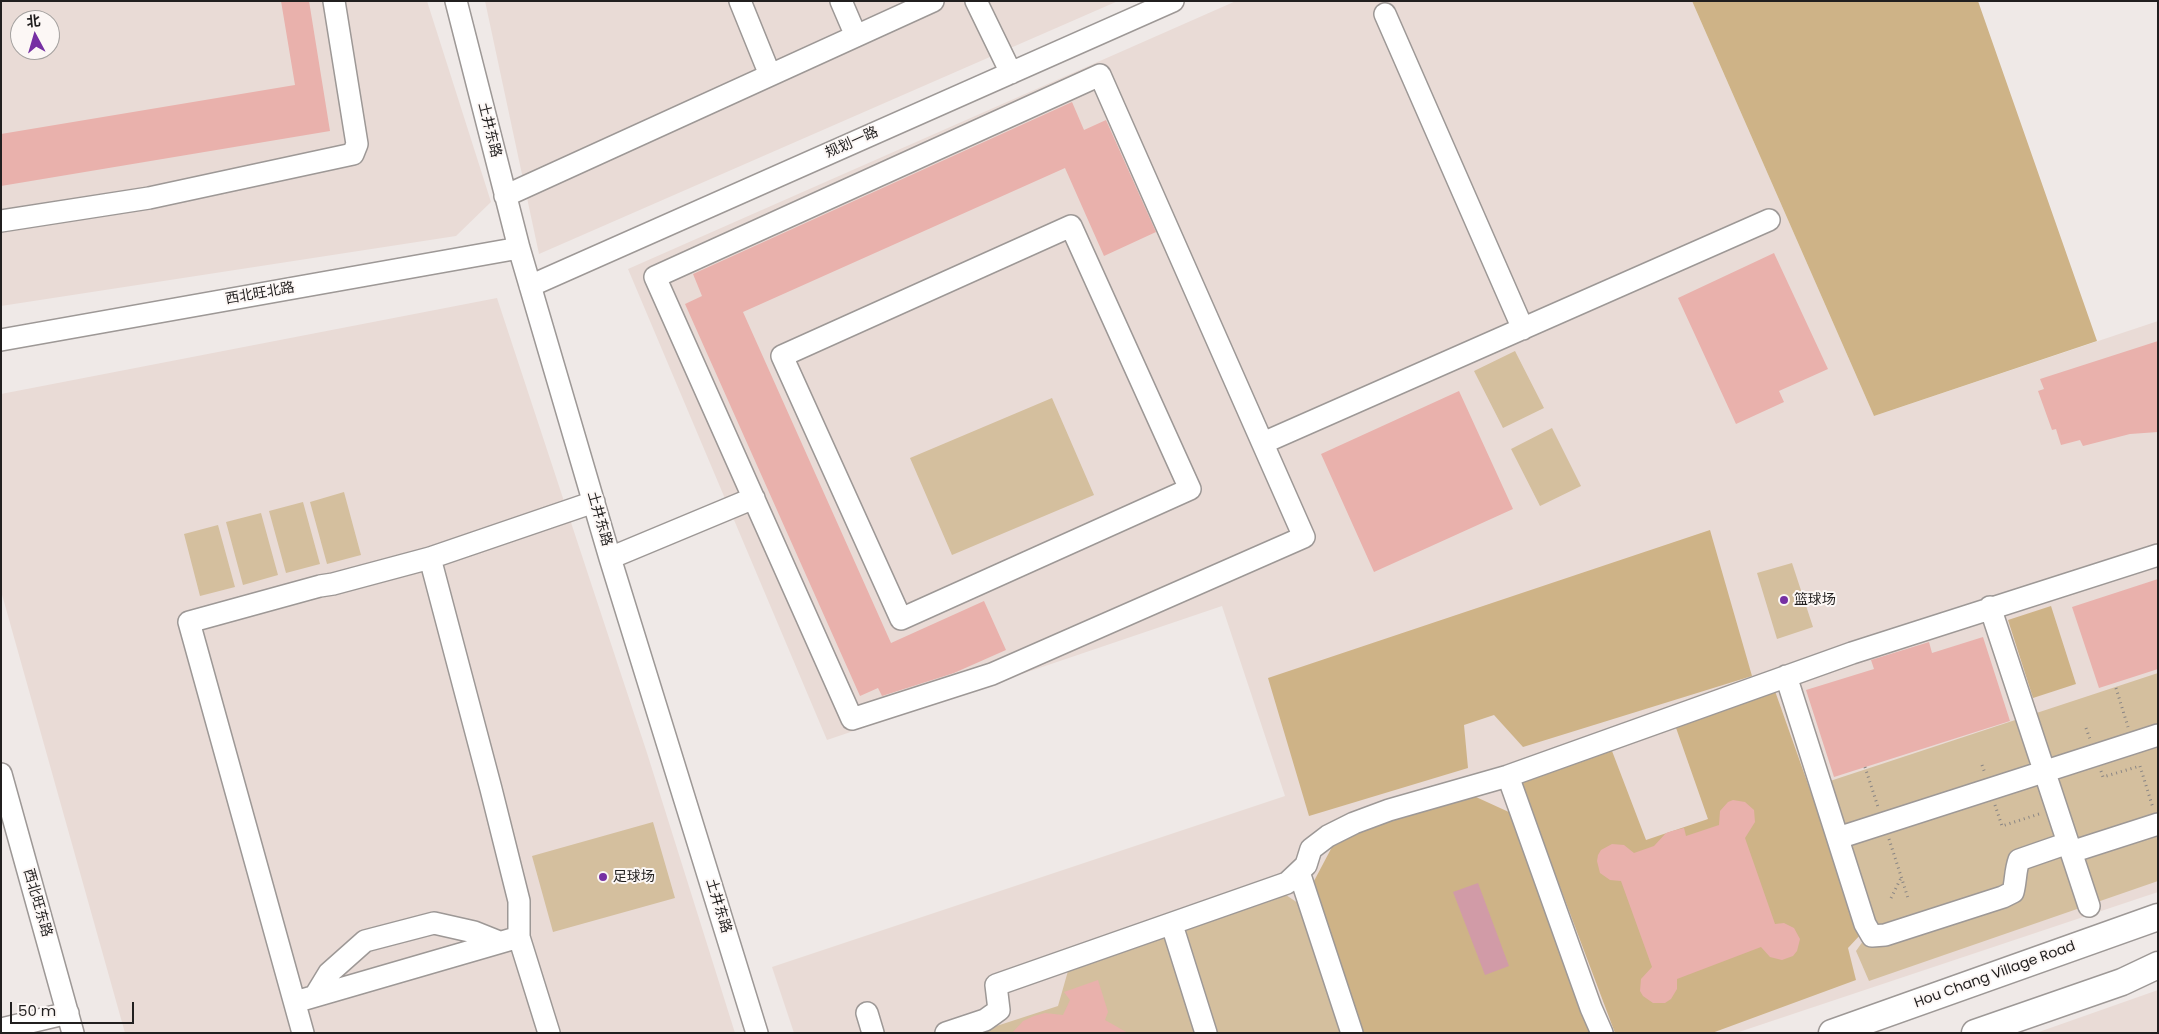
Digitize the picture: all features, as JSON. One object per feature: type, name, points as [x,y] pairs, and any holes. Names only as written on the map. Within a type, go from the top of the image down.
[{"type":"main road","name":"Hou Chang Village Road","points":[[1832,1033],[2158,917]]},
{"type":"main road","points":[[1975,1033],[2122,982],[2158,965]]},
{"type":"street","points":[[1,221],[149,198],[353,154],[356,144],[334,1]]},
{"type":"street","name":"土井东路","points":[[456,1],[530,286],[610,558],[757,1033]]},
{"type":"street","points":[[740,1],[770,75]]},
{"type":"street","points":[[840,1],[856,36]]},
{"type":"street","points":[[506,196],[933,1]]},
{"type":"street","points":[[976,1],[1011,73]]},
{"type":"street","name":"规划一路","points":[[530,286],[1173,1]]},
{"type":"street","points":[[1385,14],[1523,328]]},
{"type":"street","points":[[1100,75],[1304,537],[992,674],[852,720],[754,498],[655,277],[1100,75]]},
{"type":"street","points":[[1263,443],[1769,220]]},
{"type":"street","points":[[1071,226],[1190,489],[901,619],[782,356],[1071,226]]},
{"type":"street","name":"西北旺北路","points":[[1,340],[519,248]]},
{"type":"street","points":[[610,558],[754,498]]},
{"type":"street","points":[[303,1033],[189,622],[430,558],[594,502]]},
{"type":"street","points":[[946,1033],[985,1020],[999,1010],[996,985],[1287,883],[1306,865],[1311,849],[1328,836],[1354,823],[1389,810],[1508,776],[1786,676],[1990,607],[2158,555]]},
{"type":"street","points":[[430,558],[519,901],[509,940],[549,1033]]},
{"type":"street","points":[[1990,607],[2089,906]]},
{"type":"street","points":[[1786,676],[1865,924],[1872,936],[1885,936],[2003,897],[2013,892],[2015,882],[2014,871],[2019,860],[2069,847],[2156,818]]},
{"type":"street","points":[[1838,838],[2158,736]]},
{"type":"street","name":"西北旺东路","points":[[1,774],[71,1023]]},
{"type":"street","points":[[1508,776],[1591,1008],[1602,1033]]},
{"type":"street","points":[[1299,872],[1352,1033]]},
{"type":"street","points":[[316,996],[329,973],[365,941],[434,922],[509,940]]},
{"type":"street","points":[[1172,924],[1206,1033]]},
{"type":"street","points":[[295,1002],[509,940]]},
{"type":"street","points":[[1,1029],[71,1023]]},
{"type":"path","points":[[2086,728],[2103,777],[2140,766],[2156,818]]},
{"type":"path","points":[[1890,898],[1902,878]]},
{"type":"shaded area","points":[[1,1],[427,1],[491,202],[456,236],[1,306]]},
{"type":"shaded area","points":[[485,1],[1118,1],[539,254]]},
{"type":"shaded area","points":[[1236,1],[1692,1],[1874,416],[2158,321],[2158,892],[1736,1033],[794,1033],[772,967],[1285,796],[1222,606],[827,740],[628,269]]},
{"type":"shaded area","points":[[1692,1],[1978,1],[2097,341],[1874,416]]},
{"type":"shaded area","points":[[497,298],[647,753],[735,1033],[125,1033],[1,591],[1,394]]},
{"type":"shaded area","points":[[1515,351],[1544,408],[1503,428],[1474,371]]},
{"type":"shaded area","points":[[1052,398],[1094,495],[952,555],[910,458]]},
{"type":"shaded area","points":[[1552,428],[1581,486],[1540,506],[1511,449]]},
{"type":"shaded area","points":[[344,492],[361,555],[327,564],[310,502]]},
{"type":"shaded area","points":[[303,502],[320,564],[286,573],[269,511]]},
{"type":"shaded area","points":[[261,513],[278,575],[243,585],[226,522]]},
{"type":"shaded area","points":[[218,525],[235,587],[200,596],[184,534]]},
{"type":"shaded area","points":[[1710,530],[1752,676],[1523,747],[1494,715],[1464,725],[1468,768],[1309,816],[1268,678]]},
{"type":"shaded area","name":"篮球场","points":[[1792,563],[1813,627],[1777,639],[1757,573]]},
{"type":"shaded area","points":[[2051,606],[2076,684],[2033,698],[2008,620]]},
{"type":"shaded area","points":[[2158,673],[2158,881],[1869,981],[1856,951],[1873,927],[1827,782]]},
{"type":"shaded area","points":[[1775,691],[1861,934],[1848,948],[1856,980],[1712,1033],[1615,1033],[1521,783],[1612,751],[1646,840],[1708,819],[1675,725]]},
{"type":"shaded area","points":[[1476,797],[1511,813],[1592,1033],[1363,1033],[1314,881],[1332,847],[1374,824],[1451,800]]},
{"type":"shaded area","name":"足球场","points":[[653,822],[675,898],[553,932],[532,856]]},
{"type":"shaded area","points":[[1478,883],[1509,966],[1485,975],[1453,892]]},
{"type":"shaded area","points":[[1283,893],[1304,907],[1348,1033],[975,1033],[1058,1006],[1070,964]]},
{"type":"shaded area","points":[[2158,990],[2158,1033],[2036,1033]]},
{"type":"building","points":[[281,1],[309,1],[330,131],[1,186],[1,134],[295,85]]},
{"type":"building","points":[[1072,102],[1084,130],[1106,120],[1156,232],[1104,256],[1065,168],[743,312],[891,643],[984,601],[1006,650],[954,673],[882,696],[878,688],[860,696],[685,304],[702,296],[693,274]]},
{"type":"building","points":[[1774,253],[1828,369],[1779,391],[1784,402],[1736,424],[1678,298]]},
{"type":"building","points":[[2158,341],[2158,432],[2130,434],[2083,446],[2080,440],[2061,445],[2056,429],[2052,430],[2038,391],[2044,389],[2040,379]]},
{"type":"building","points":[[1459,391],[1513,509],[1374,572],[1321,454]]},
{"type":"building","points":[[2158,579],[2158,669],[2099,688],[2072,607]]},
{"type":"building","points":[[1983,637],[2010,721],[1834,777],[1806,690],[1874,669],[1871,660],[1929,642],[1932,653]]},
{"type":"building","points":[[1733,800],[1745,802],[1754,810],[1755,822],[1745,838],[1775,924],[1784,923],[1794,928],[1800,939],[1797,951],[1793,956],[1782,960],[1770,957],[1761,947],[1677,979],[1677,989],[1671,999],[1665,1003],[1653,1003],[1643,996],[1640,991],[1641,979],[1652,967],[1621,881],[1610,880],[1600,873],[1597,861],[1598,855],[1601,850],[1612,844],[1624,845],[1634,853],[1654,846],[1666,833],[1672,831],[1684,828],[1686,836],[1719,825],[1720,811],[1728,802]]},
{"type":"building","points":[[1098,980],[1108,1012],[1105,1020],[1128,1033],[1012,1033],[1023,1021],[1034,1016],[1045,1013],[1063,1015],[1070,1000],[1064,992]]},
{"type":"place","name":"篮球场","points":[[1784,600]]},
{"type":"place","name":"足球场","points":[[603,877]]}]
